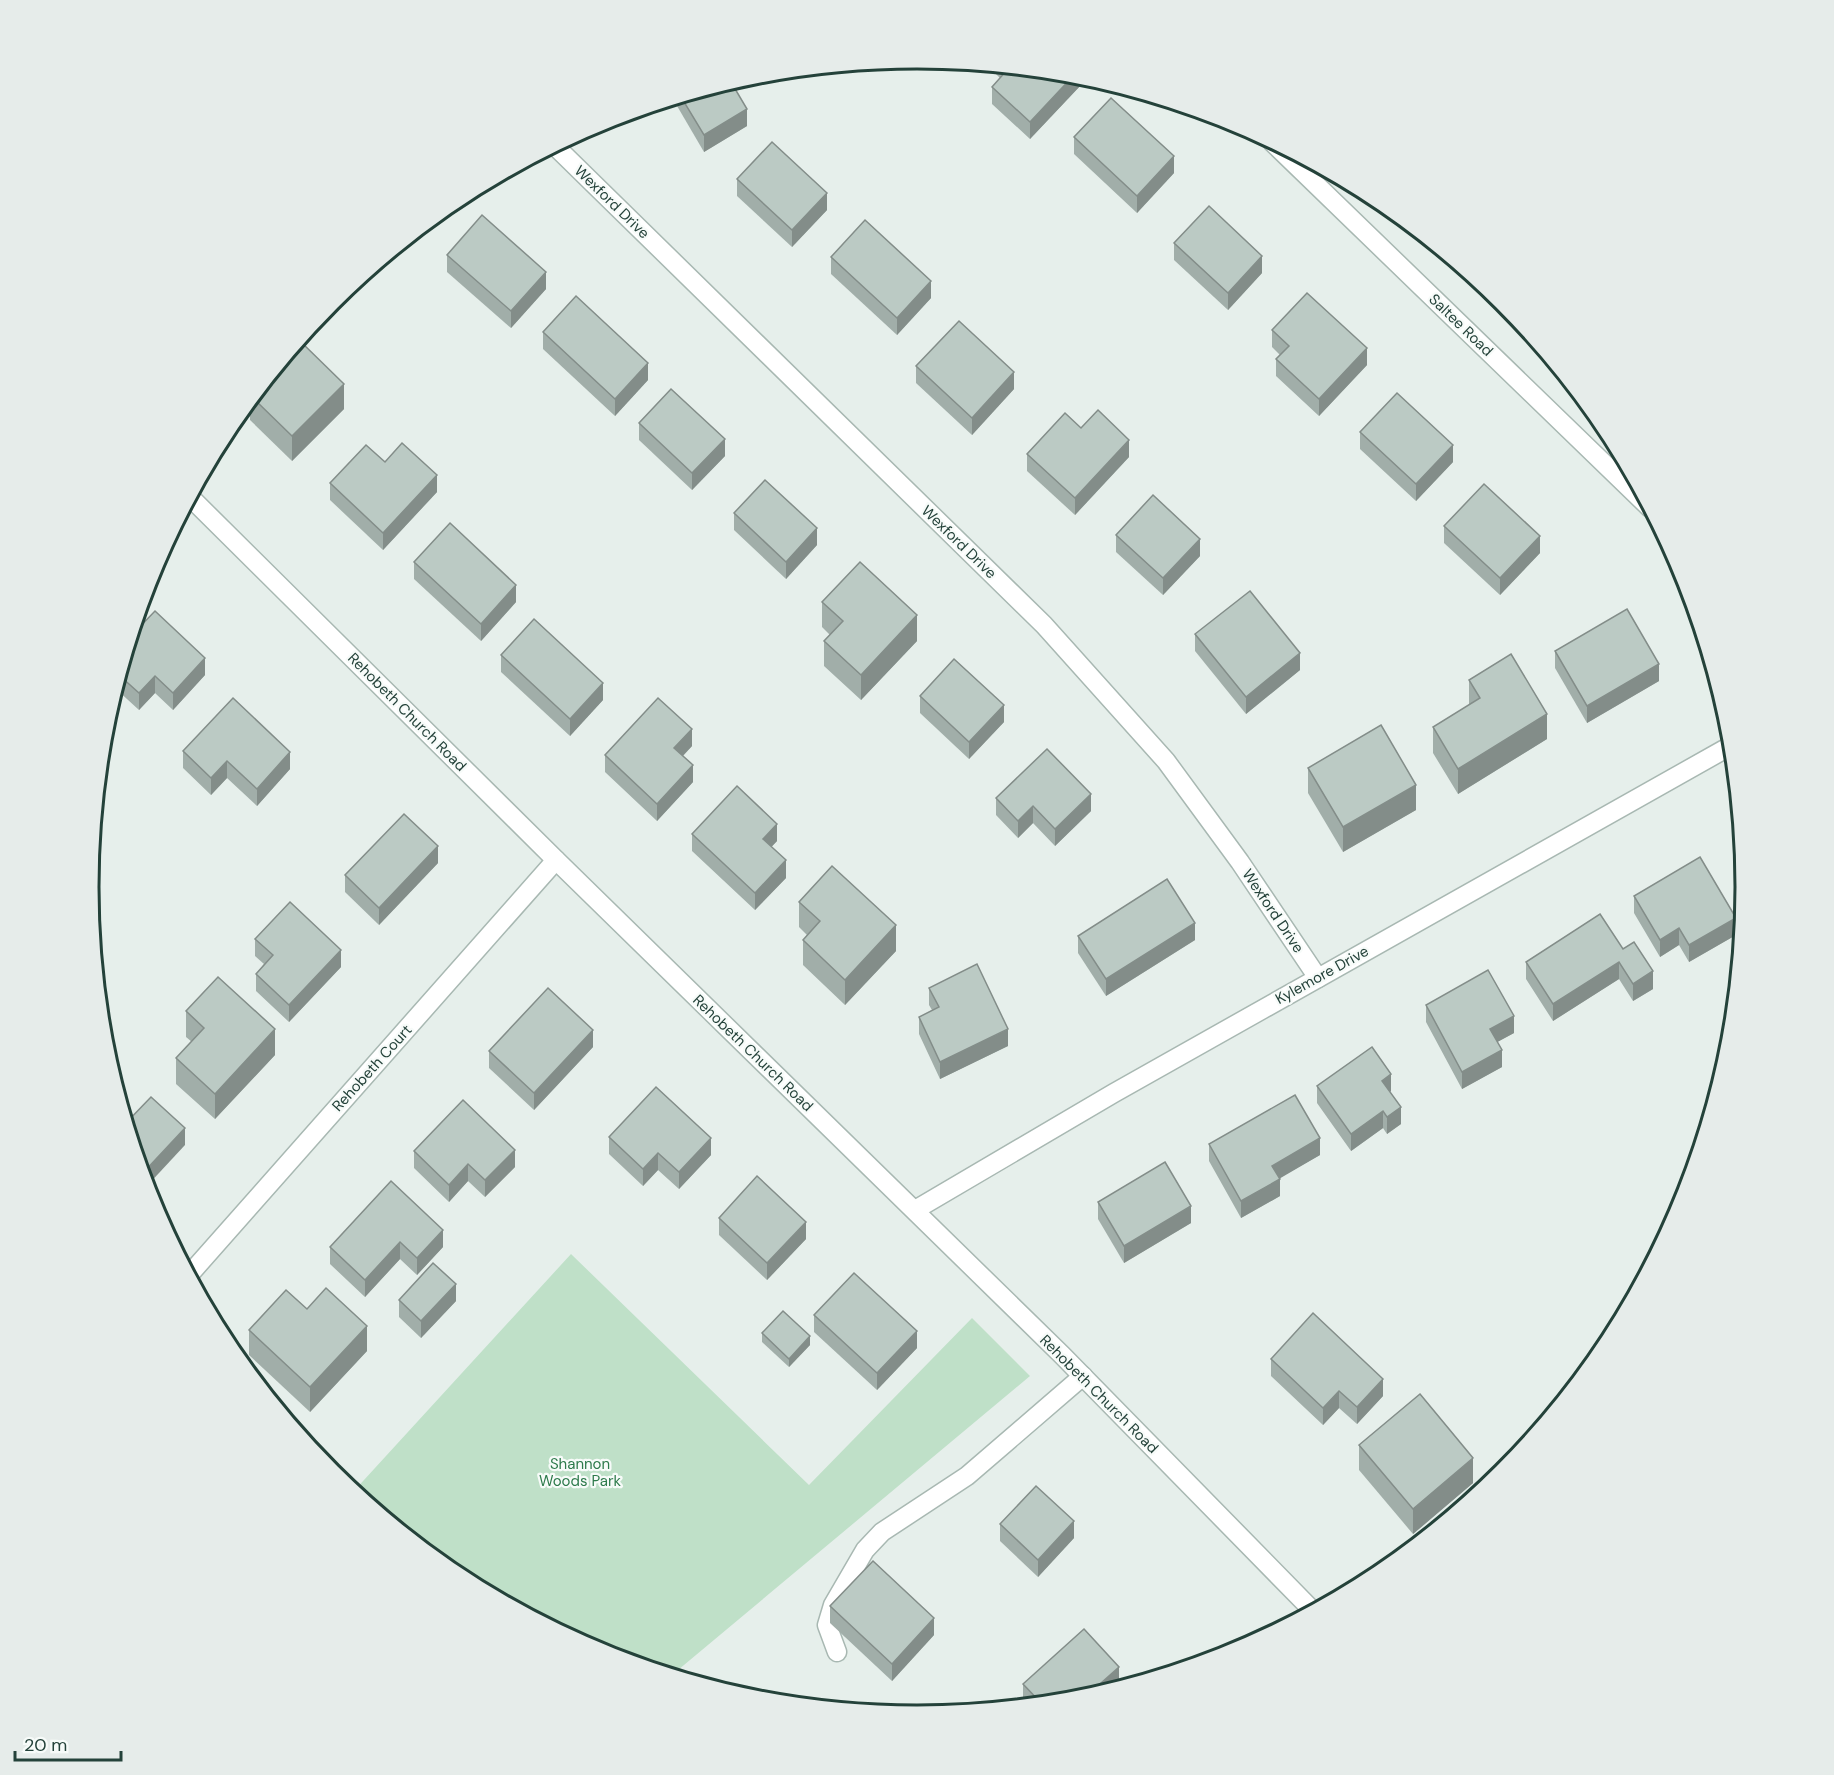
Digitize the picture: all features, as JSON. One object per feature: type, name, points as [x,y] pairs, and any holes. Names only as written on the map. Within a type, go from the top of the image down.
[{"type":"street","name":"Wexford Drive","points":[[560,151],[1044,625],[1166,761],[1240,862],[1318,978]]},
{"type":"street","name":"Saltee Road","points":[[1289,159],[1633,492]]},
{"type":"street","name":"Rehobeth Church Road","points":[[195,502],[556,860],[1083,1376],[1308,1606]]},
{"type":"street","name":"Kylemore Drive","points":[[915,1210],[1114,1093],[1723,750]]},
{"type":"street","name":"Rehobeth Court","points":[[194,1270],[556,860]]},
{"type":"street","points":[[837,1652],[827,1625],[833,1605],[865,1550],[882,1532],[967,1476],[1083,1376]]},
{"type":"green space","name":"Shannon Woods Park","points":[[571,1254],[809,1485],[972,1318],[1030,1376],[678,1670],[604,1644],[555,1622],[508,1596],[462,1568],[419,1537],[359,1486]]},
{"type":"building","points":[[1003,74],[1066,83],[1030,122],[992,87]]},
{"type":"building","points":[[736,90],[747,109],[704,135],[685,103]]},
{"type":"building","points":[[1111,98],[1174,156],[1137,196],[1074,137]]},
{"type":"building","points":[[772,142],[827,193],[792,230],[737,179]]},
{"type":"building","points":[[1209,206],[1262,256],[1228,293],[1174,243]]},
{"type":"building","points":[[482,215],[546,272],[511,311],[447,255]]},
{"type":"building","points":[[865,220],[931,281],[897,318],[831,257]]},
{"type":"building","points":[[1307,293],[1367,348],[1319,399],[1276,359],[1289,346],[1272,330]]},
{"type":"building","points":[[576,296],[648,363],[615,399],[543,332]]},
{"type":"building","points":[[959,321],[1014,372],[972,418],[916,366]]},
{"type":"building","points":[[304,345],[344,384],[292,436],[258,403]]},
{"type":"building","points":[[671,389],[725,439],[692,473],[639,423]]},
{"type":"building","points":[[1397,393],[1453,445],[1416,484],[1360,432]]},
{"type":"building","points":[[1098,410],[1129,440],[1075,498],[1027,454],[1065,413],[1081,428]]},
{"type":"building","points":[[402,443],[437,475],[383,533],[330,483],[366,445],[385,462]]},
{"type":"building","points":[[765,480],[817,528],[786,562],[734,513]]},
{"type":"building","points":[[1484,484],[1540,536],[1500,578],[1444,526]]},
{"type":"building","points":[[1153,495],[1200,539],[1163,578],[1116,535]]},
{"type":"building","points":[[450,523],[516,585],[481,624],[414,562]]},
{"type":"building","points":[[860,562],[917,615],[861,675],[824,641],[843,621],[822,602]]},
{"type":"building","points":[[1250,591],[1300,653],[1246,697],[1195,634]]},
{"type":"building","points":[[1627,609],[1659,664],[1587,706],[1555,651]]},
{"type":"building","points":[[155,611],[205,658],[173,693],[155,676],[139,693],[125,680],[142,625]]},
{"type":"building","points":[[534,619],[603,683],[570,719],[501,655]]},
{"type":"building","points":[[1511,654],[1547,714],[1458,769],[1433,727],[1480,698],[1469,680]]},
{"type":"building","points":[[954,659],[1004,705],[969,742],[920,696]]},
{"type":"building","points":[[233,698],[290,752],[257,789],[227,761],[211,778],[183,751]]},
{"type":"building","points":[[658,698],[692,729],[674,748],[693,765],[657,804],[605,755]]},
{"type":"building","points":[[1381,725],[1416,785],[1343,827],[1308,768]]},
{"type":"building","points":[[1047,749],[1091,794],[1055,829],[1033,806],[1018,821],[996,798]]},
{"type":"building","points":[[737,786],[777,824],[763,839],[786,860],[755,893],[692,834]]},
{"type":"building","points":[[404,814],[438,846],[379,908],[345,875]]},
{"type":"building","points":[[1700,857],[1735,919],[1689,945],[1679,928],[1660,940],[1634,896]]},
{"type":"building","points":[[832,866],[896,925],[845,980],[803,940],[820,921],[799,902]]},
{"type":"building","points":[[1167,879],[1195,923],[1106,979],[1078,936]]},
{"type":"building","points":[[290,902],[341,950],[289,1005],[256,974],[273,955],[255,939]]},
{"type":"building","points":[[1600,914],[1623,949],[1634,942],[1653,971],[1633,984],[1619,962],[1553,1004],[1526,962]]},
{"type":"building","points":[[977,964],[1008,1029],[940,1062],[919,1017],[939,1007],[929,988]]},
{"type":"building","points":[[1488,970],[1514,1016],[1490,1029],[1502,1050],[1462,1072],[1426,1005]]},
{"type":"building","points":[[218,977],[275,1029],[215,1094],[176,1058],[204,1028],[186,1011]]},
{"type":"building","points":[[548,988],[593,1030],[534,1093],[489,1051]]},
{"type":"building","points":[[1372,1047],[1391,1074],[1382,1081],[1401,1107],[1387,1117],[1383,1111],[1351,1134],[1317,1086]]},
{"type":"building","points":[[656,1087],[711,1138],[679,1172],[658,1153],[643,1169],[609,1137]]},
{"type":"building","points":[[1295,1095],[1320,1138],[1272,1166],[1280,1179],[1241,1201],[1209,1144]]},
{"type":"building","points":[[151,1097],[185,1128],[148,1167],[132,1117]]},
{"type":"building","points":[[463,1100],[515,1150],[485,1180],[468,1164],[449,1185],[414,1151]]},
{"type":"building","points":[[1165,1162],[1191,1206],[1124,1246],[1098,1202]]},
{"type":"building","points":[[757,1176],[806,1222],[767,1263],[719,1218]]},
{"type":"building","points":[[391,1181],[443,1230],[417,1258],[400,1242],[365,1280],[330,1247]]},
{"type":"building","points":[[433,1263],[456,1284],[421,1321],[399,1300]]},
{"type":"building","points":[[854,1273],[917,1331],[877,1373],[814,1315]]},
{"type":"building","points":[[326,1288],[367,1326],[310,1387],[249,1330],[286,1290],[307,1309]]},
{"type":"building","points":[[783,1311],[810,1336],[789,1359],[762,1333]]},
{"type":"building","points":[[1313,1313],[1383,1379],[1357,1407],[1339,1391],[1323,1408],[1271,1359]]},
{"type":"building","points":[[1420,1394],[1473,1458],[1413,1509],[1359,1445]]},
{"type":"building","points":[[1036,1486],[1074,1521],[1038,1560],[1000,1524]]},
{"type":"building","points":[[873,1561],[934,1618],[892,1664],[830,1606]]},
{"type":"building","points":[[1084,1629],[1119,1667],[1099,1685],[1077,1690],[1035,1697],[1023,1684]]}]
